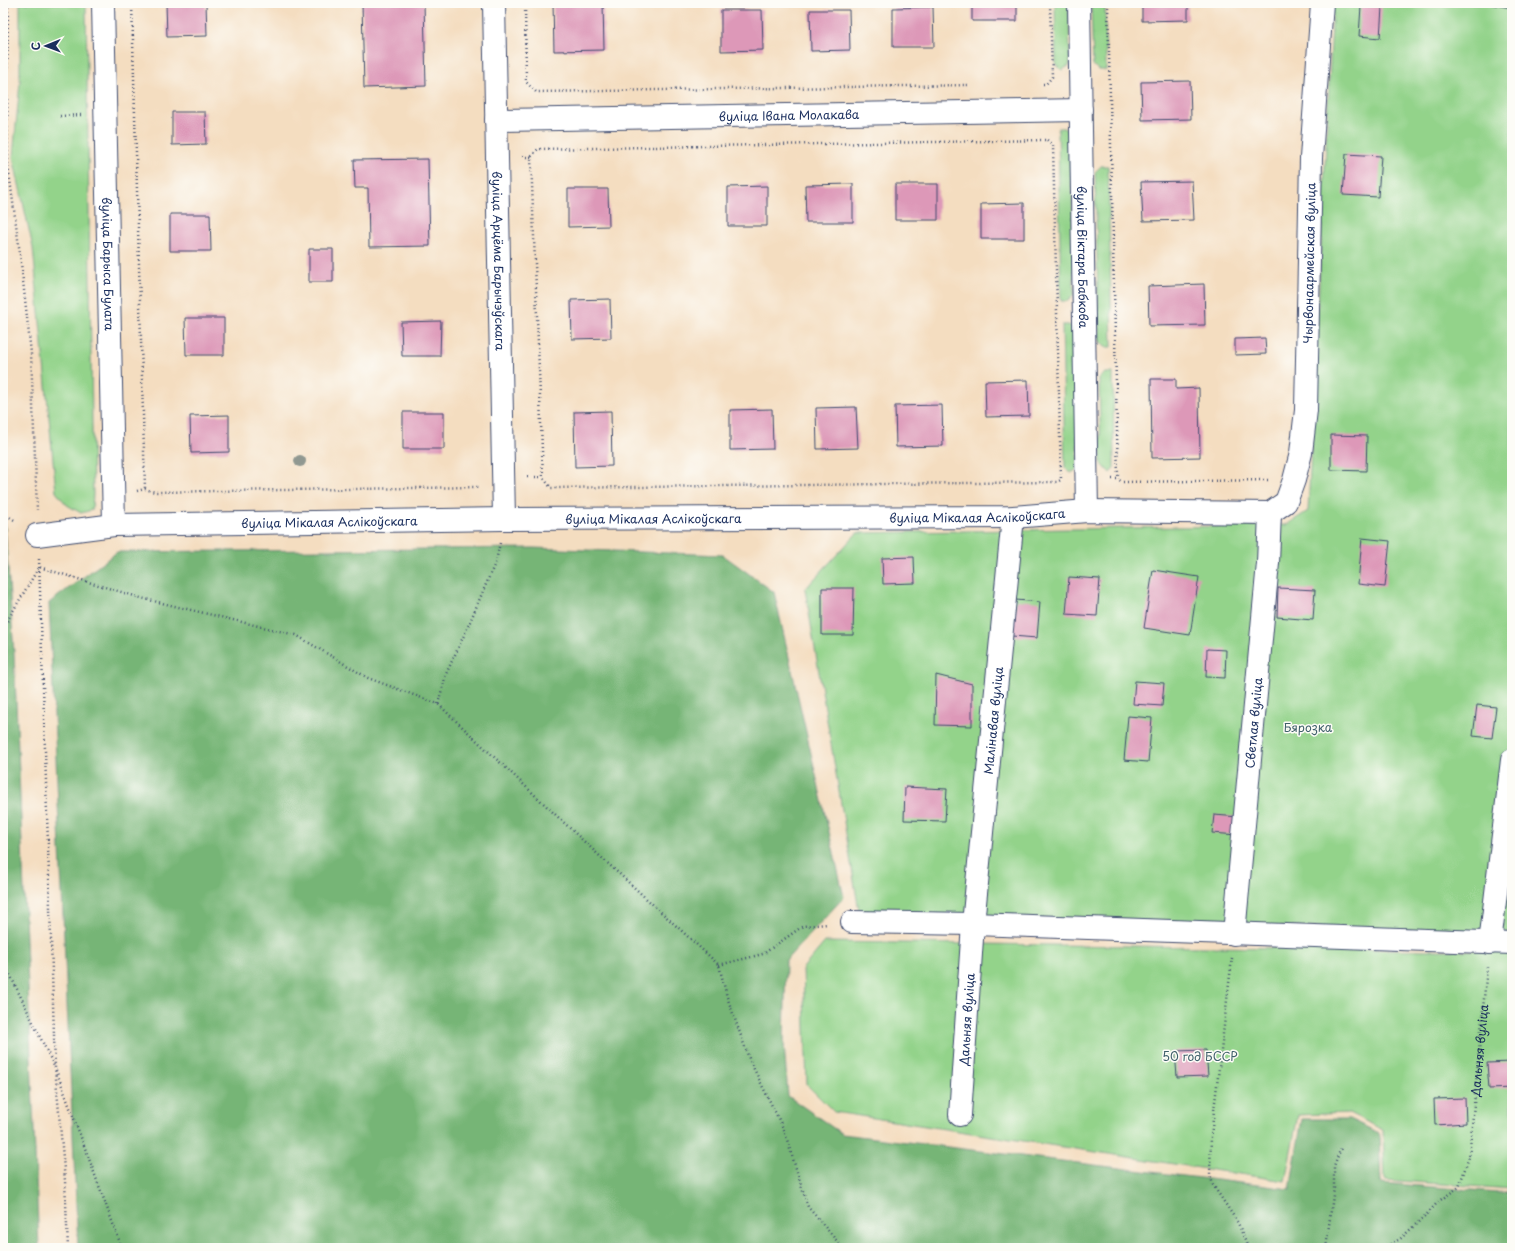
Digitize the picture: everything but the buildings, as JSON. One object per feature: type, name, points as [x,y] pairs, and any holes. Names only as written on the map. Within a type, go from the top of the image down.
[{"type":"street","name":"вуліца Барыса Булата","points":[[103,3],[114,525]]},
{"type":"street","name":"вуліца Арцёма Барычэўскага","points":[[494,3],[504,519]]},
{"type":"street","name":"вуліца Віктара Бабкова","points":[[1079,3],[1087,511]]},
{"type":"street","name":"Чырвонаармейская вуліца","points":[[1270,513],[1286,502],[1294,480],[1301,452],[1306,410],[1311,158],[1322,3]]},
{"type":"street","name":"вуліца Івана Молакава","points":[[496,120],[1081,110]]},
{"type":"street","name":"вуліца Мікалая Аслікоўскага","points":[[37,534],[114,525],[504,519],[1013,517],[1087,511],[1270,513]]},
{"type":"street","name":"Светлая вуліца","points":[[1234,934],[1268,563],[1270,513]]},
{"type":"street","name":"Малінавая вуліца","points":[[973,924],[1013,517]]},
{"type":"street","points":[[1490,943],[1512,760]]},
{"type":"street","points":[[852,922],[973,924],[1512,943]]},
{"type":"street","name":"Дальняя вуліца","points":[[960,1116],[973,924]]},
{"type":"path","points":[[8,3],[8,165],[31,353],[55,1067],[65,1182],[68,1248]]},
{"type":"path","points":[[132,3],[145,489],[155,492],[483,487]]},
{"type":"path","points":[[525,3],[526,82],[536,92],[974,85]]},
{"type":"path","points":[[1038,84],[1046,84],[1052,77],[1050,3]]},
{"type":"path","points":[[1108,3],[1118,479],[1122,482],[1294,480]]},
{"type":"path","points":[[1047,140],[1053,145],[1061,480],[1057,482],[551,488],[543,477],[531,157],[538,149],[1047,140]]},
{"type":"path","points":[[438,704],[446,674],[496,561],[504,519]]},
{"type":"path","points":[[39,567],[141,598],[296,635],[368,678],[438,704],[719,965],[727,997],[750,1061],[784,1130],[808,1208],[843,1248]]},
{"type":"path","points":[[3,628],[39,567]]},
{"type":"path","points":[[719,965],[763,954],[804,926],[852,922]]},
{"type":"path","points":[[1234,934],[1211,1136],[1210,1174],[1213,1185],[1238,1223],[1248,1248]]},
{"type":"path","name":"Дальняя вуліца","points":[[1383,1248],[1400,1238],[1427,1214],[1438,1201],[1459,1187],[1468,1157],[1490,943]]},
{"type":"path","points":[[3,960],[55,1067],[122,1248]]},
{"type":"path","points":[[1326,1248],[1334,1188],[1334,1166],[1341,1148]]},
{"type":"green space","points":[[20,3],[86,3],[93,494],[92,510],[81,513],[67,505],[56,492],[33,248],[13,157],[20,82]]},
{"type":"green space","points":[[1055,3],[1069,3],[1070,65],[1062,70],[1056,65]]},
{"type":"green space","points":[[1091,3],[1105,3],[1106,70],[1098,70],[1093,65]]},
{"type":"green space","name":"Бярозка","points":[[1333,3],[1512,3],[1512,933],[1062,921],[859,911],[805,589],[857,533],[1286,525],[1308,511]]},
{"type":"green space","points":[[1058,128],[1064,128],[1071,134],[1074,294],[1068,301],[1061,301]]},
{"type":"green space","points":[[1101,166],[1108,166],[1112,347],[1105,347],[1099,340],[1095,172]]},
{"type":"green space","points":[[1062,325],[1069,325],[1075,329],[1078,469],[1071,473],[1065,468]]},
{"type":"green space","points":[[1105,373],[1113,373],[1114,468],[1110,473],[1101,463],[1099,378]]},
{"type":"green space","points":[[3,497],[14,653],[39,1248],[3,1248]]},
{"type":"green space","points":[[533,548],[723,555],[774,592],[844,897],[786,960],[784,1044],[788,1096],[842,1134],[1290,1189],[1302,1119],[1349,1119],[1379,1133],[1381,1183],[1512,1193],[1512,1248],[78,1248],[49,603],[117,552]]},
{"type":"green space","name":"50 год БССР","points":[[825,942],[1512,951],[1512,1189],[1385,1180],[1383,1130],[1349,1113],[1298,1115],[1285,1181],[834,1112],[807,1085],[803,968]]}]
